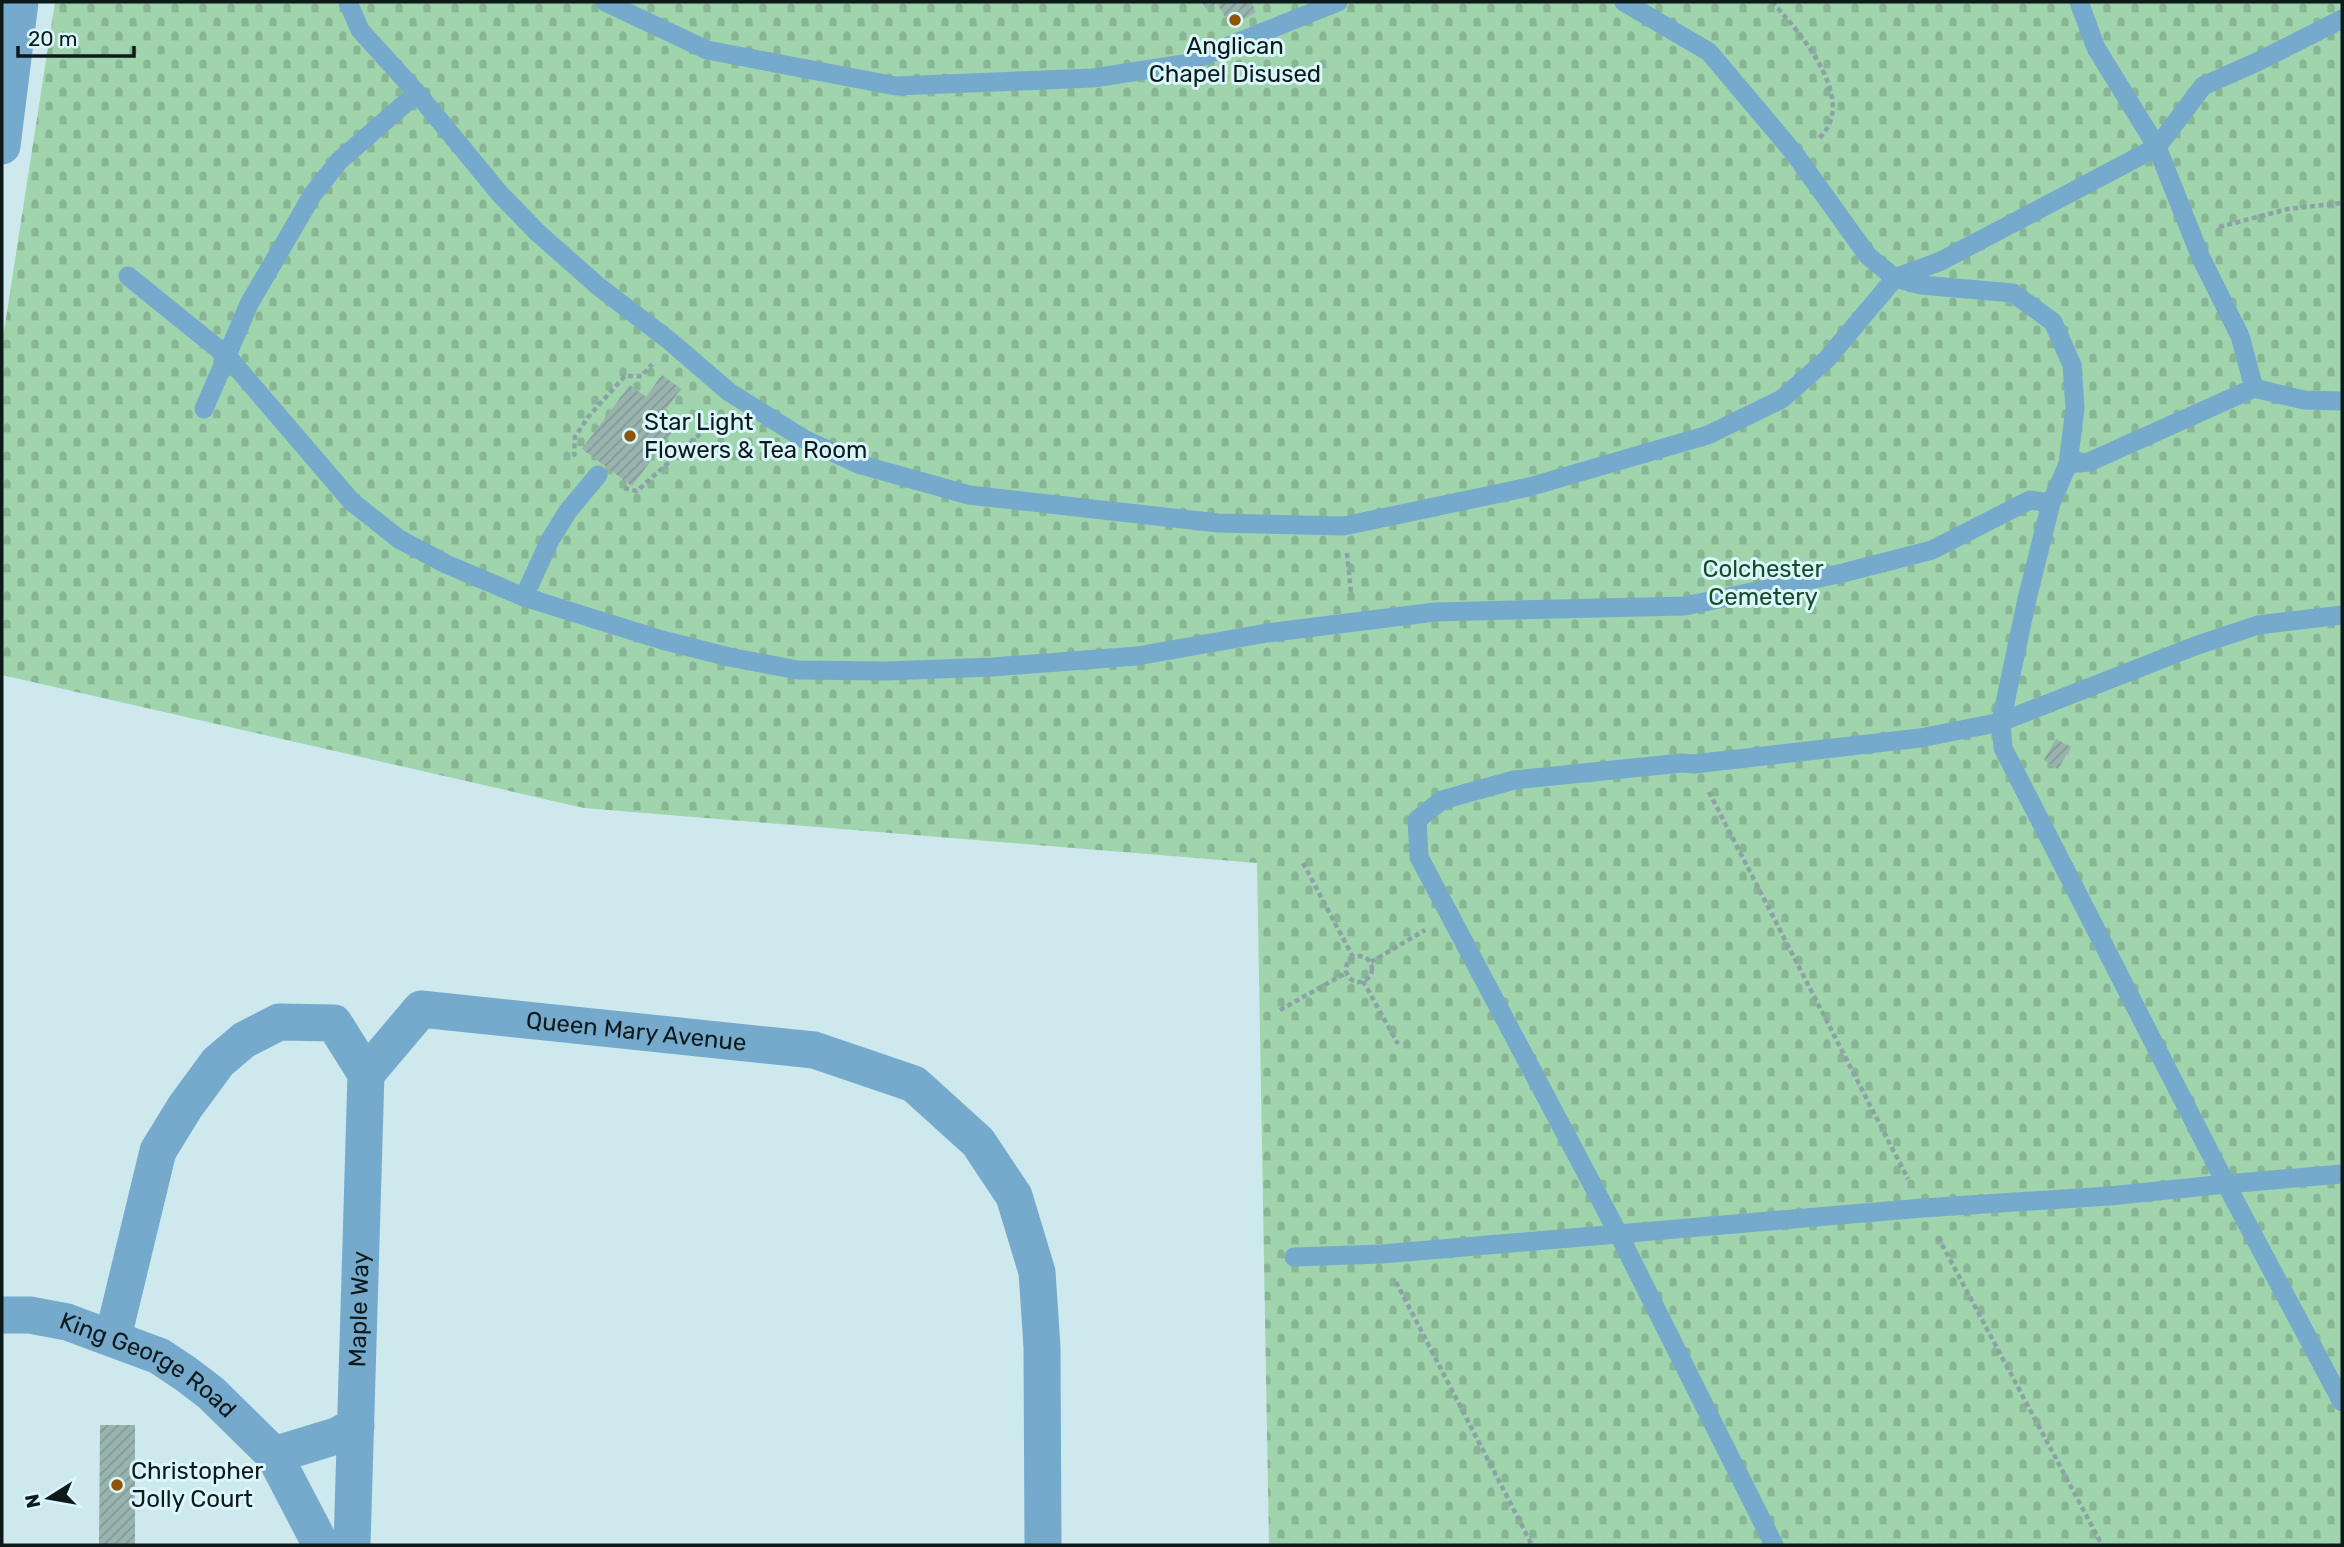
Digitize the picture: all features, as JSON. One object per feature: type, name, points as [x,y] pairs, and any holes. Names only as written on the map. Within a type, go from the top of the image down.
[{"type":"street","points":[[2,146],[20,2]]},
{"type":"street","name":"Queen Mary Avenue","points":[[366,1074],[421,1009],[814,1050],[914,1084],[978,1142],[1014,1196],[1037,1272],[1042,1347],[1043,1545]]},
{"type":"street","points":[[113,1337],[158,1151],[185,1107],[218,1062],[244,1040],[279,1023],[334,1023],[366,1074]]},
{"type":"street","name":"Maple Way","points":[[352,1545],[366,1074]]},
{"type":"street","name":"King George Road","points":[[2,1315],[30,1315],[67,1322],[159,1356],[186,1374],[211,1393],[274,1455],[321,1545]]},
{"type":"street","points":[[274,1455],[336,1436],[356,1426]]},
{"type":"lane","points":[[348,2],[360,30],[417,93],[500,194],[538,233],[598,286],[671,342],[729,392],[804,439],[858,464],[970,495],[1218,523],[1345,526],[1528,487],[1708,435],[1782,399],[1827,359],[1895,278],[1941,261],[2157,147],[2203,86],[2342,19]]},
{"type":"lane","points":[[605,2],[707,50],[896,86],[1093,78],[1184,64],[1338,2]]},
{"type":"lane","points":[[1624,2],[1709,52],[1794,153],[1868,256],[1895,278],[1921,285],[2013,293],[2053,323],[2072,365],[2075,408],[2068,464],[2052,503],[2027,599],[2001,722],[2003,748],[2226,1184],[2342,1402]]},
{"type":"lane","points":[[2079,2],[2096,48],[2157,147],[2201,258],[2240,337],[2254,388]]},
{"type":"lane","points":[[204,409],[249,304],[313,194],[340,162],[417,93]]},
{"type":"lane","points":[[128,276],[226,356],[352,502],[399,539],[446,564],[524,597],[663,640],[729,657],[798,670],[887,671],[993,667],[1137,656],[1267,633],[1435,612],[1685,606],[1843,573],[1932,550],[2030,500],[2052,503]]},
{"type":"lane","points":[[2068,464],[2089,461],[2254,388],[2304,400],[2342,401]]},
{"type":"lane","points":[[524,597],[550,540],[568,511],[598,475]]},
{"type":"lane","points":[[1774,1545],[1618,1234],[1419,857],[1417,820],[1442,800],[1514,780],[1694,764],[1920,738],[2001,722],[2195,646],[2258,625],[2342,615]]},
{"type":"lane","points":[[1294,1257],[1382,1254],[1923,1208],[2109,1196],[2342,1174]]},
{"type":"path","points":[[1772,2],[1798,29],[1823,69],[1834,108],[1828,130],[1807,148],[1794,153]]},
{"type":"path","points":[[2191,234],[2288,209],[2342,203]]},
{"type":"path","points":[[671,342],[642,376],[625,376],[588,417],[575,437],[574,454],[598,475],[619,487],[637,491],[712,425],[729,392]]},
{"type":"path","points":[[1345,526],[1354,621]]},
{"type":"path","points":[[1694,764],[1923,1208],[2102,1545]]},
{"type":"path","points":[[1303,863],[1353,957]]},
{"type":"path","points":[[1371,962],[1451,918]]},
{"type":"path","points":[[1361,956],[1371,962],[1372,974],[1363,981],[1352,980],[1347,972],[1347,964],[1353,957],[1361,956]]},
{"type":"path","points":[[1280,1010],[1347,972]]},
{"type":"path","points":[[1363,981],[1398,1044]]},
{"type":"path","points":[[1382,1254],[1532,1545]]},
{"type":"green space","name":"Colchester Cemetery","points":[[55,2],[2342,2],[2342,1545],[1269,1545],[1257,863],[584,808],[2,675],[2,344]]},
{"type":"building","name":"Anglican Chapel Disused","points":[[1202,2],[1251,2],[1256,12],[1231,27],[1217,3],[1206,9]]},
{"type":"building","name":"Star Light Flowers & Tea Room","points":[[662,375],[681,389],[663,413],[678,424],[632,486],[582,449],[630,385],[646,397]]},
{"type":"building","points":[[2056,739],[2071,747],[2058,769],[2044,760]]},
{"type":"building","name":"Christopher Jolly Court","points":[[100,1425],[135,1425],[135,1545],[99,1545]]},
{"type":"place","name":"Anglican Chapel Disused","points":[[1235,20]]},
{"type":"place","name":"Star Light Flowers & Tea Room","points":[[630,436]]},
{"type":"place","name":"Christopher Jolly Court","points":[[117,1485]]}]
